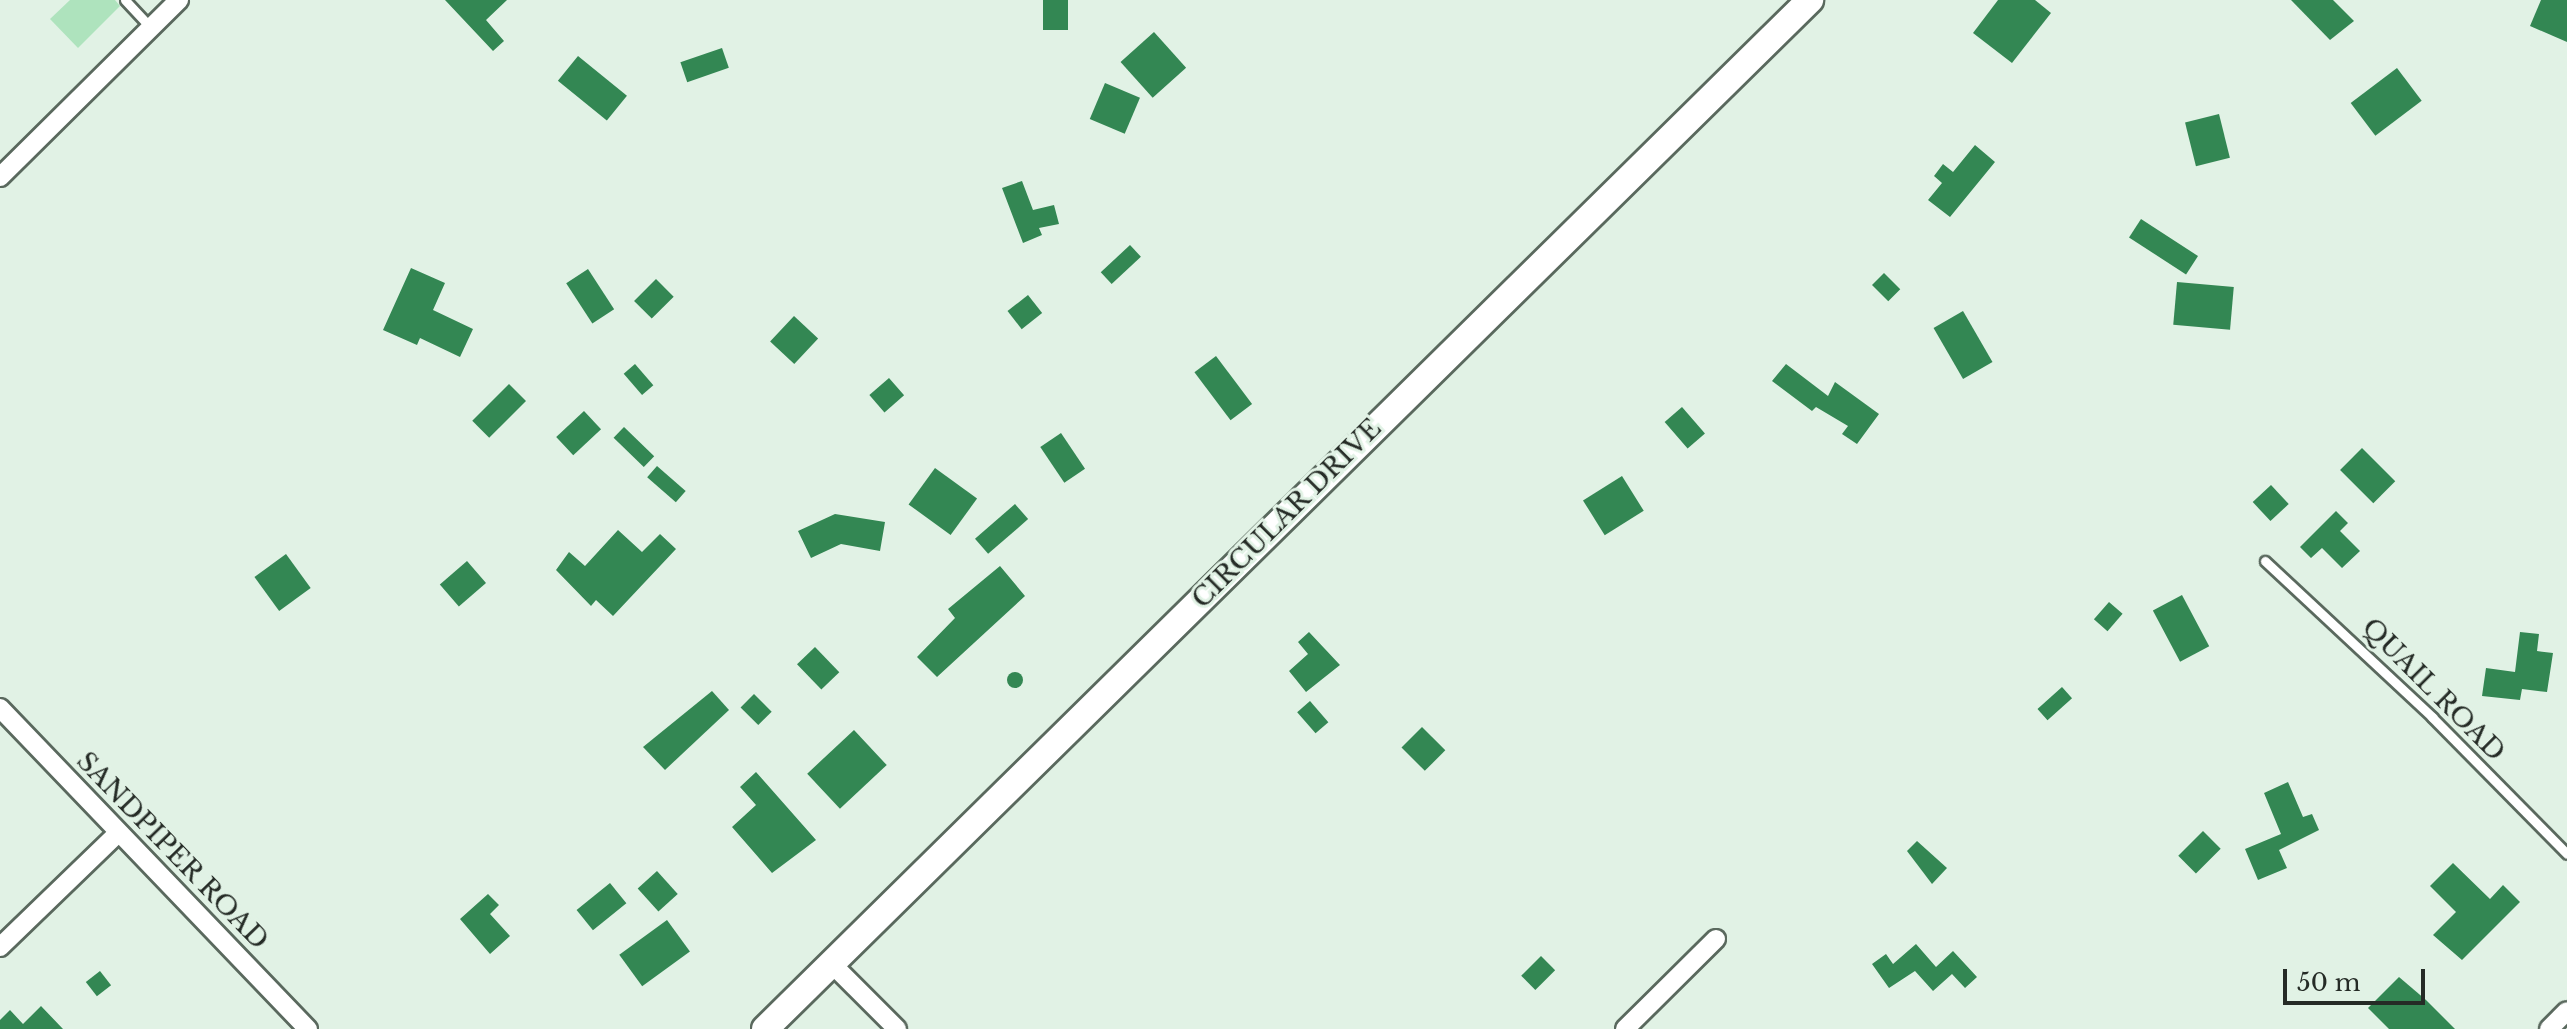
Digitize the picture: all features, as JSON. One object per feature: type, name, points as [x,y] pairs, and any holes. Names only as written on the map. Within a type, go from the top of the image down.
[{"type":"street","points":[[0,177],[179,0]]},
{"type":"street","name":"CIRCULAR DRIVE","points":[[765,1029],[1810,0]]},
{"type":"street","name":"SANDPIPER ROAD","points":[[0,708],[117,834],[308,1029]]},
{"type":"street","points":[[0,947],[117,834]]},
{"type":"street","points":[[1625,1029],[1716,939]]},
{"type":"street","points":[[832,964],[897,1029]]},
{"type":"street","points":[[2549,1029],[2567,1011]]},
{"type":"lane","points":[[125,0],[151,28]]},
{"type":"lane","name":"QUAIL ROAD","points":[[2265,561],[2432,717],[2567,854]]},
{"type":"green space","points":[[70,0],[115,0],[120,6],[78,48],[50,19]]},
{"type":"building","points":[[445,0],[507,0],[486,20],[504,41],[493,51]]},
{"type":"building","points":[[1043,0],[1068,0],[1068,30],[1043,30]]},
{"type":"building","points":[[1998,0],[2035,0],[2051,13],[2012,63],[1973,33]]},
{"type":"building","points":[[2291,0],[2333,0],[2354,21],[2330,40]]},
{"type":"building","points":[[2541,0],[2567,0],[2567,42],[2530,26]]},
{"type":"building","points":[[1154,32],[1186,68],[1153,98],[1121,62]]},
{"type":"building","points":[[722,48],[729,68],[687,82],[680,62]]},
{"type":"building","points":[[578,56],[627,96],[607,121],[558,81]]},
{"type":"building","points":[[2397,68],[2422,101],[2375,136],[2351,103]]},
{"type":"building","points":[[1105,83],[1140,98],[1125,134],[1090,119]]},
{"type":"building","points":[[2219,114],[2230,158],[2196,166],[2185,122]]},
{"type":"building","points":[[1975,145],[1995,162],[1950,217],[1928,200],[1942,183],[1934,176],[1943,164],[1953,172]]},
{"type":"building","points":[[1022,181],[1033,210],[1054,205],[1059,224],[1039,228],[1042,235],[1023,243],[1002,188]]},
{"type":"building","points":[[2141,219],[2198,256],[2186,274],[2129,237]]},
{"type":"building","points":[[1130,245],[1141,257],[1112,284],[1101,272]]},
{"type":"building","points":[[411,268],[445,283],[433,310],[473,329],[460,357],[420,338],[417,345],[383,330]]},
{"type":"building","points":[[588,269],[614,309],[592,323],[566,283]]},
{"type":"building","points":[[1884,273],[1900,289],[1888,301],[1872,285]]},
{"type":"building","points":[[656,279],[674,297],[652,319],[634,301]]},
{"type":"building","points":[[2177,282],[2234,287],[2230,330],[2173,325]]},
{"type":"building","points":[[1028,295],[1042,313],[1022,329],[1008,311]]},
{"type":"building","points":[[1963,311],[1992,362],[1963,379],[1934,328]]},
{"type":"building","points":[[794,316],[818,339],[794,364],[770,342]]},
{"type":"building","points":[[1216,356],[1252,404],[1231,420],[1194,372]]},
{"type":"building","points":[[635,364],[653,385],[642,395],[624,374]]},
{"type":"building","points":[[1786,364],[1828,396],[1835,382],[1879,414],[1857,444],[1842,434],[1848,426],[1816,407],[1812,411],[1772,381]]},
{"type":"building","points":[[889,378],[904,395],[884,412],[869,395]]},
{"type":"building","points":[[509,384],[526,401],[489,438],[472,421]]},
{"type":"building","points":[[1682,407],[1705,433],[1688,449],[1665,422]]},
{"type":"building","points":[[584,411],[601,429],[573,455],[556,437]]},
{"type":"building","points":[[624,427],[654,456],[644,467],[614,438]]},
{"type":"building","points":[[1061,433],[1085,469],[1064,483],[1040,447]]},
{"type":"building","points":[[2362,448],[2395,481],[2373,503],[2340,470]]},
{"type":"building","points":[[657,466],[686,491],[676,502],[647,477]]},
{"type":"building","points":[[935,468],[977,499],[951,535],[909,504]]},
{"type":"building","points":[[1622,476],[1644,511],[1605,535],[1583,500]]},
{"type":"building","points":[[2271,485],[2289,504],[2270,521],[2253,502]]},
{"type":"building","points":[[1015,504],[1028,519],[988,554],[975,539]]},
{"type":"building","points":[[2336,511],[2348,523],[2340,531],[2360,551],[2342,568],[2322,548],[2311,558],[2300,547]]},
{"type":"building","points":[[835,514],[885,522],[880,551],[841,544],[811,558],[798,531]]},
{"type":"building","points":[[618,530],[642,552],[660,534],[676,549],[613,616],[596,600],[591,606],[556,570],[569,552],[585,566]]},
{"type":"building","points":[[286,554],[311,588],[279,611],[254,577]]},
{"type":"building","points":[[467,561],[486,583],[459,607],[440,585]]},
{"type":"building","points":[[1000,566],[1025,596],[937,677],[917,657],[955,618],[948,609]]},
{"type":"building","points":[[2182,595],[2209,646],[2180,662],[2153,610]]},
{"type":"building","points":[[2109,602],[2123,614],[2107,631],[2094,619]]},
{"type":"building","points":[[1309,632],[1340,665],[1306,692],[1289,671],[1308,654],[1298,642]]},
{"type":"building","points":[[2520,632],[2539,634],[2537,651],[2553,653],[2547,692],[2522,689],[2520,700],[2482,696],[2486,668],[2515,672]]},
{"type":"building","points":[[815,647],[839,672],[821,690],[797,664]]},
{"type":"building","points":[[1012,672],[1018,672],[1023,680],[1021,686],[1012,688],[1007,683],[1007,677]]},
{"type":"building","points":[[2062,687],[2072,698],[2048,720],[2037,709]]},
{"type":"building","points":[[712,691],[729,710],[665,770],[643,747]]},
{"type":"building","points":[[754,694],[772,712],[758,725],[741,707]]},
{"type":"building","points":[[1310,701],[1328,722],[1316,733],[1297,712]]},
{"type":"building","points":[[1422,727],[1445,750],[1425,771],[1401,748]]},
{"type":"building","points":[[854,730],[887,765],[840,809],[807,774]]},
{"type":"building","points":[[756,772],[816,840],[772,873],[732,827],[756,805],[740,787]]},
{"type":"building","points":[[2288,782],[2303,817],[2312,814],[2319,830],[2279,850],[2287,868],[2258,880],[2245,849],[2281,834],[2264,793]]},
{"type":"building","points":[[2203,831],[2221,849],[2196,873],[2178,856]]},
{"type":"building","points":[[1917,841],[1947,868],[1932,884],[1907,851]]},
{"type":"building","points":[[2453,863],[2490,899],[2503,885],[2520,902],[2462,960],[2433,935],[2456,912],[2430,886]]},
{"type":"building","points":[[657,871],[678,894],[658,911],[638,888]]},
{"type":"building","points":[[610,883],[626,903],[593,930],[577,910]]},
{"type":"building","points":[[488,894],[499,905],[490,914],[510,936],[490,954],[460,919]]},
{"type":"building","points":[[667,920],[690,952],[642,986],[619,955]]},
{"type":"building","points":[[1916,944],[1936,967],[1953,951],[1977,977],[1965,988],[1952,974],[1933,991],[1915,971],[1889,988],[1872,964],[1886,954],[1893,964]]},
{"type":"building","points":[[1541,956],[1555,970],[1535,990],[1521,976]]},
{"type":"building","points":[[100,971],[111,985],[97,996],[86,982]]},
{"type":"building","points":[[2399,977],[2455,1029],[2389,1029],[2368,1008]]},
{"type":"building","points":[[41,1006],[63,1029],[0,1029],[0,1020],[10,1010],[23,1024]]}]
